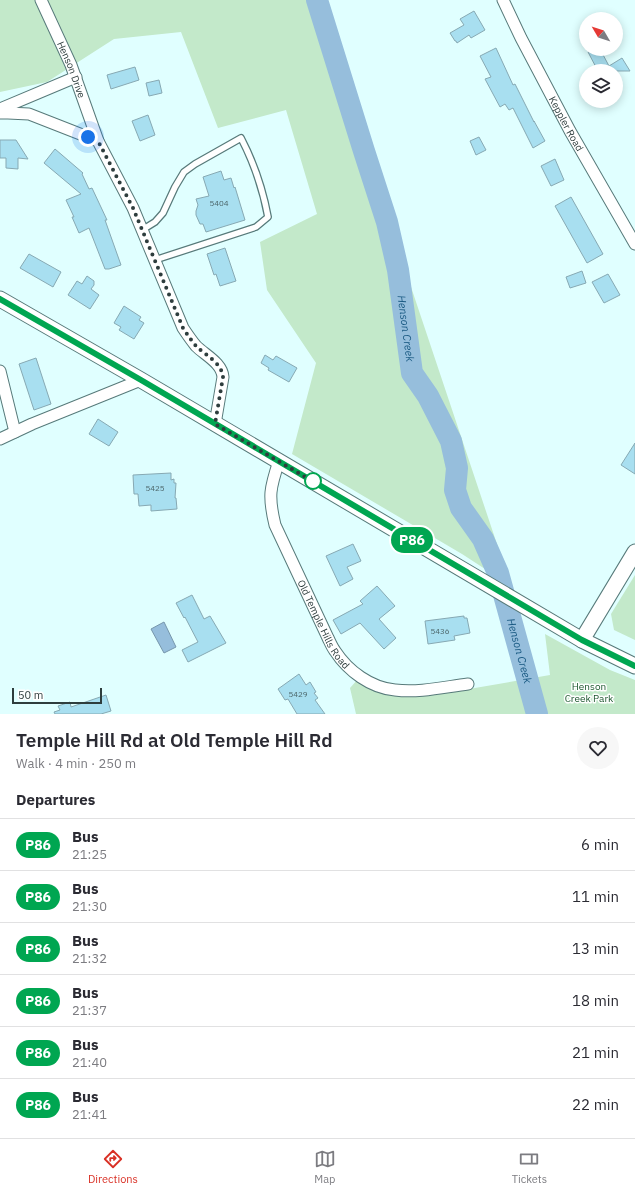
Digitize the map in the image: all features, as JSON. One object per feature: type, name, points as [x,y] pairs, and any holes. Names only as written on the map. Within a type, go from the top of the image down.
[{"type":"main road","points":[[0,299],[141,380],[582,640],[635,666]]},
{"type":"main road","points":[[582,640],[635,552]]},
{"type":"street","name":"Henson Drive","points":[[41,0],[76,77],[98,141]]},
{"type":"street","name":"Keppler Road","points":[[504,0],[521,38],[570,131],[635,244]]},
{"type":"street","points":[[0,109],[76,77]]},
{"type":"street","points":[[0,113],[8,112],[29,114],[98,141],[133,208],[187,334],[197,347],[218,365],[222,372],[223,377],[215,424]]},
{"type":"street","points":[[0,371],[15,432]]},
{"type":"street","points":[[0,439],[141,380]]},
{"type":"street","name":"Old Temple Hills Road","points":[[279,461],[270,487],[271,507],[275,524],[328,638],[343,662],[362,678],[394,690],[420,690],[468,684]]},
{"type":"lane","points":[[142,230],[164,214],[175,187],[184,172],[195,164],[241,138],[251,157],[265,202],[268,217],[256,227],[155,260]]},
{"type":"green space","points":[[0,0],[310,0],[404,266],[511,586],[462,554],[292,454],[316,363],[267,290],[260,242],[317,214],[286,110],[218,128],[181,32],[114,39],[47,82],[0,92]]},
{"type":"green space","points":[[635,575],[635,640],[614,630],[611,614]]},
{"type":"green space","name":"Henson Creek Park","points":[[545,634],[610,670],[635,680],[635,714],[356,714],[350,688],[358,679],[434,695],[550,675]]},
{"type":"water","points":[[164,622],[176,647],[164,653],[151,629]]},
{"type":"building","points":[[474,11],[485,30],[471,38],[469,35],[457,43],[450,33],[464,25],[460,19]]},
{"type":"building","points":[[496,48],[513,85],[515,84],[545,141],[533,148],[513,108],[509,110],[505,104],[500,107],[485,79],[491,77],[480,56]]},
{"type":"building","points":[[590,56],[604,56],[608,64],[594,64]]},
{"type":"building","points":[[622,58],[630,71],[623,71],[623,64],[612,64]]},
{"type":"building","points":[[135,67],[139,80],[111,89],[107,75]]},
{"type":"building","points":[[159,80],[162,93],[149,96],[146,83]]},
{"type":"building","points":[[148,115],[155,135],[140,141],[132,121]]},
{"type":"building","points":[[479,137],[486,150],[476,155],[470,141]]},
{"type":"building","points":[[0,140],[16,140],[28,159],[18,158],[18,169],[6,168],[6,158],[0,158]]},
{"type":"building","points":[[55,149],[83,173],[82,174],[89,189],[92,188],[107,220],[105,220],[121,265],[105,269],[89,228],[79,233],[72,217],[74,217],[66,200],[81,194],[44,163]]},
{"type":"building","points":[[555,159],[564,180],[551,186],[541,166]]},
{"type":"building","points":[[221,171],[224,180],[231,178],[245,220],[206,232],[203,224],[200,224],[196,215],[198,205],[196,199],[209,196],[203,177]]},
{"type":"building","points":[[571,197],[603,254],[587,263],[555,206]]},
{"type":"building","points":[[225,248],[236,281],[220,286],[216,274],[214,275],[207,254]]},
{"type":"building","points":[[29,254],[61,272],[53,287],[20,268]]},
{"type":"building","points":[[582,271],[586,283],[570,288],[566,277]]},
{"type":"building","points":[[608,274],[620,295],[604,303],[592,282]]},
{"type":"building","points":[[87,276],[94,281],[94,285],[91,289],[99,295],[90,309],[68,295],[77,281],[82,284]]},
{"type":"building","points":[[124,306],[141,317],[139,320],[144,323],[134,339],[119,330],[121,327],[114,323]]},
{"type":"building","points":[[265,355],[273,360],[276,356],[297,368],[289,382],[268,370],[269,368],[261,363]]},
{"type":"building","points":[[36,358],[51,404],[34,410],[19,364]]},
{"type":"building","points":[[98,419],[118,432],[109,446],[89,434]]},
{"type":"building","points":[[635,443],[635,474],[621,465]]},
{"type":"building","points":[[171,473],[171,480],[174,479],[174,483],[176,483],[175,498],[177,509],[151,511],[151,505],[139,506],[138,494],[134,494],[133,475]]},
{"type":"building","points":[[353,544],[361,561],[347,567],[353,579],[340,586],[326,556]]},
{"type":"building","points":[[377,586],[395,606],[379,619],[396,638],[384,649],[360,623],[341,634],[333,620],[363,604],[360,601]]},
{"type":"building","points":[[192,595],[204,619],[210,616],[226,643],[188,662],[182,650],[198,642],[176,603]]},
{"type":"building","points":[[464,616],[464,618],[467,618],[470,633],[454,636],[455,640],[428,644],[425,621]]},
{"type":"building","points":[[299,674],[306,685],[310,682],[316,692],[314,693],[318,698],[315,700],[325,714],[297,714],[288,699],[285,700],[278,689]]},
{"type":"building","points":[[106,695],[111,711],[101,714],[55,714],[54,712],[60,710],[58,706],[70,702],[71,707]]},
{"type":"waterway","name":"Henson Creek","points":[[317,0],[387,222],[398,270],[412,373],[428,396],[451,441],[457,468],[455,490],[461,508],[483,539],[498,573],[537,714]]},
{"type":"bus line","name":"P86","points":[[0,299],[141,380],[582,640],[635,666]]},
{"type":"route","points":[[88,137],[98,141],[133,208],[183,328],[197,347],[218,365],[222,372],[223,377],[215,424],[319,485],[313,481]]}]
